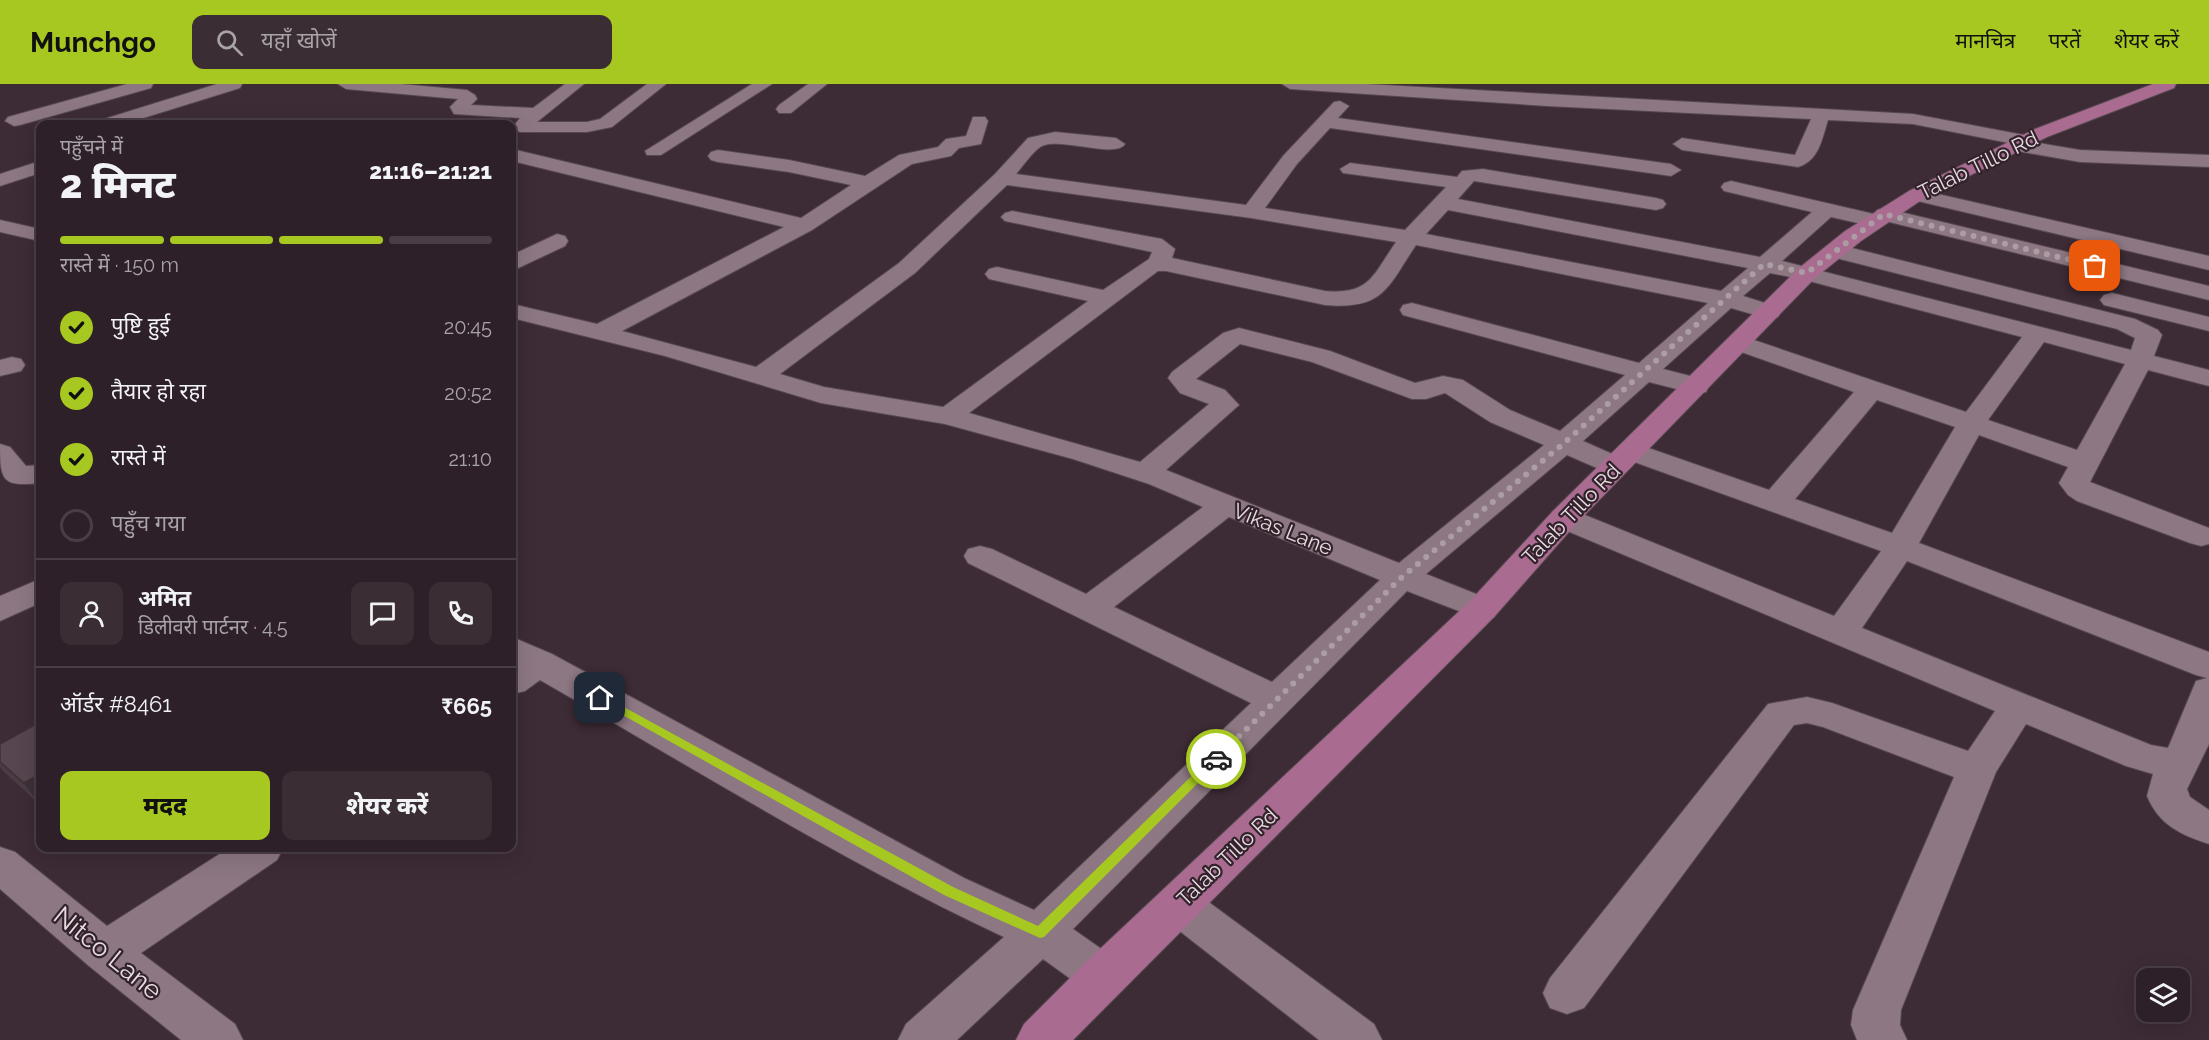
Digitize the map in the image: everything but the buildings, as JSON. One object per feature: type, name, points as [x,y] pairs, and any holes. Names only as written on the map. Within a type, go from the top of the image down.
[{"type":"main road","name":"Talab Tillo Rd","points":[[1852,222],[1916,195],[2021,143],[2168,84]]},
{"type":"main road","name":"Talab Tillo Rd","points":[[1041,1040],[1068,951],[1179,905],[1441,593],[1564,518],[1594,453],[1667,377],[1739,343],[1744,304],[1784,268]]},
{"type":"street","points":[[7,120],[145,84]]},
{"type":"street","points":[[119,120],[234,84]]},
{"type":"street","points":[[346,84],[467,96],[468,99],[459,107],[460,110],[539,113]]},
{"type":"street","points":[[516,129],[576,84]]},
{"type":"street","points":[[516,129],[586,127],[606,123],[658,84]]},
{"type":"street","points":[[654,151],[764,84]]},
{"type":"street","points":[[785,109],[819,84]]},
{"type":"street","points":[[1290,84],[1357,88],[1535,124],[1671,170]]},
{"type":"street","points":[[1251,212],[1290,160],[1357,88]]},
{"type":"street","points":[[1697,92],[1703,109]]},
{"type":"street","points":[[1325,122],[1535,124],[1703,109],[1925,121],[2080,156],[2209,161]]},
{"type":"street","points":[[1682,144],[1798,161],[1806,156],[1821,115]]},
{"type":"street","points":[[7,120],[36,127]]},
{"type":"street","points":[[599,333],[804,225],[910,157],[944,152],[953,143],[974,140],[979,121]]},
{"type":"street","points":[[759,377],[907,268],[1039,140],[1055,138],[1116,144]]},
{"type":"street","points":[[718,156],[780,165],[868,183]]},
{"type":"street","points":[[516,157],[804,225]]},
{"type":"street","points":[[0,180],[36,168]]},
{"type":"street","points":[[1350,169],[1460,183]]},
{"type":"street","points":[[948,416],[1147,267],[1158,264],[1325,298],[1349,300],[1373,291],[1411,237],[1441,202],[1469,175],[1483,175],[1656,204]]},
{"type":"street","points":[[1002,178],[1251,212],[1500,252],[1744,304]]},
{"type":"street","points":[[1731,187],[2209,324]]},
{"type":"street","points":[[1916,195],[2209,263]]},
{"type":"street","points":[[1441,202],[1784,268],[2209,378]]},
{"type":"street","points":[[1012,217],[1154,244],[1164,249],[1158,264]]},
{"type":"street","points":[[1852,222],[2136,327],[2149,335],[2139,360],[2083,462],[2074,483],[2079,489],[2201,536]]},
{"type":"street","points":[[923,1040],[1068,951],[1277,700],[1441,593],[1594,453],[1667,377],[1744,304],[1784,268],[1852,222],[2209,293]]},
{"type":"street","points":[[0,226],[36,234]]},
{"type":"street","points":[[516,262],[557,241]]},
{"type":"street","points":[[997,274],[1106,298]]},
{"type":"street","points":[[1412,310],[1667,377]]},
{"type":"street","name":"Vikas Lane","points":[[516,312],[821,394],[948,416],[1083,453],[1146,473],[1441,593]]},
{"type":"street","points":[[1841,632],[1900,547],[1971,424],[2037,333]]},
{"type":"street","points":[[1146,473],[1225,405],[1216,396],[1191,387],[1181,378],[1232,338],[1239,336],[1321,356],[1412,391],[1426,391],[1443,384],[1453,386],[1500,416],[1594,453],[1775,502],[1900,547],[2209,666]]},
{"type":"street","points":[[1739,343],[2083,462]]},
{"type":"street","points":[[1775,502],[1871,389]]},
{"type":"street","points":[[0,453],[18,476],[36,475]]},
{"type":"street","points":[[1089,609],[1225,505]]},
{"type":"street","points":[[1564,518],[2140,756],[2165,763],[2178,762]]},
{"type":"street","points":[[980,556],[1277,700]]},
{"type":"street","points":[[0,610],[36,592]]},
{"type":"street","points":[[521,665],[948,891],[1068,951]]},
{"type":"street","points":[[2209,690],[2186,756],[2178,762],[2167,790],[2169,800],[2178,811],[2209,828]]},
{"type":"street","points":[[1882,1040],[1876,1031],[1874,1020],[1977,771],[2017,707]]},
{"type":"street","points":[[1567,993],[1782,713],[1806,710],[1832,716],[1977,771]]},
{"type":"street","points":[[105,952],[256,852]]},
{"type":"street","name":"Nitco Lane","points":[[0,864],[105,952],[218,1040]]},
{"type":"street","points":[[1179,905],[1357,1040]]},
{"type":"way so far","points":[[1216,759],[1402,577],[1563,444],[1764,264],[1807,273],[1884,214],[2095,266]]},
{"type":"route","points":[[600,698],[948,891],[1040,933],[1216,759]]}]
